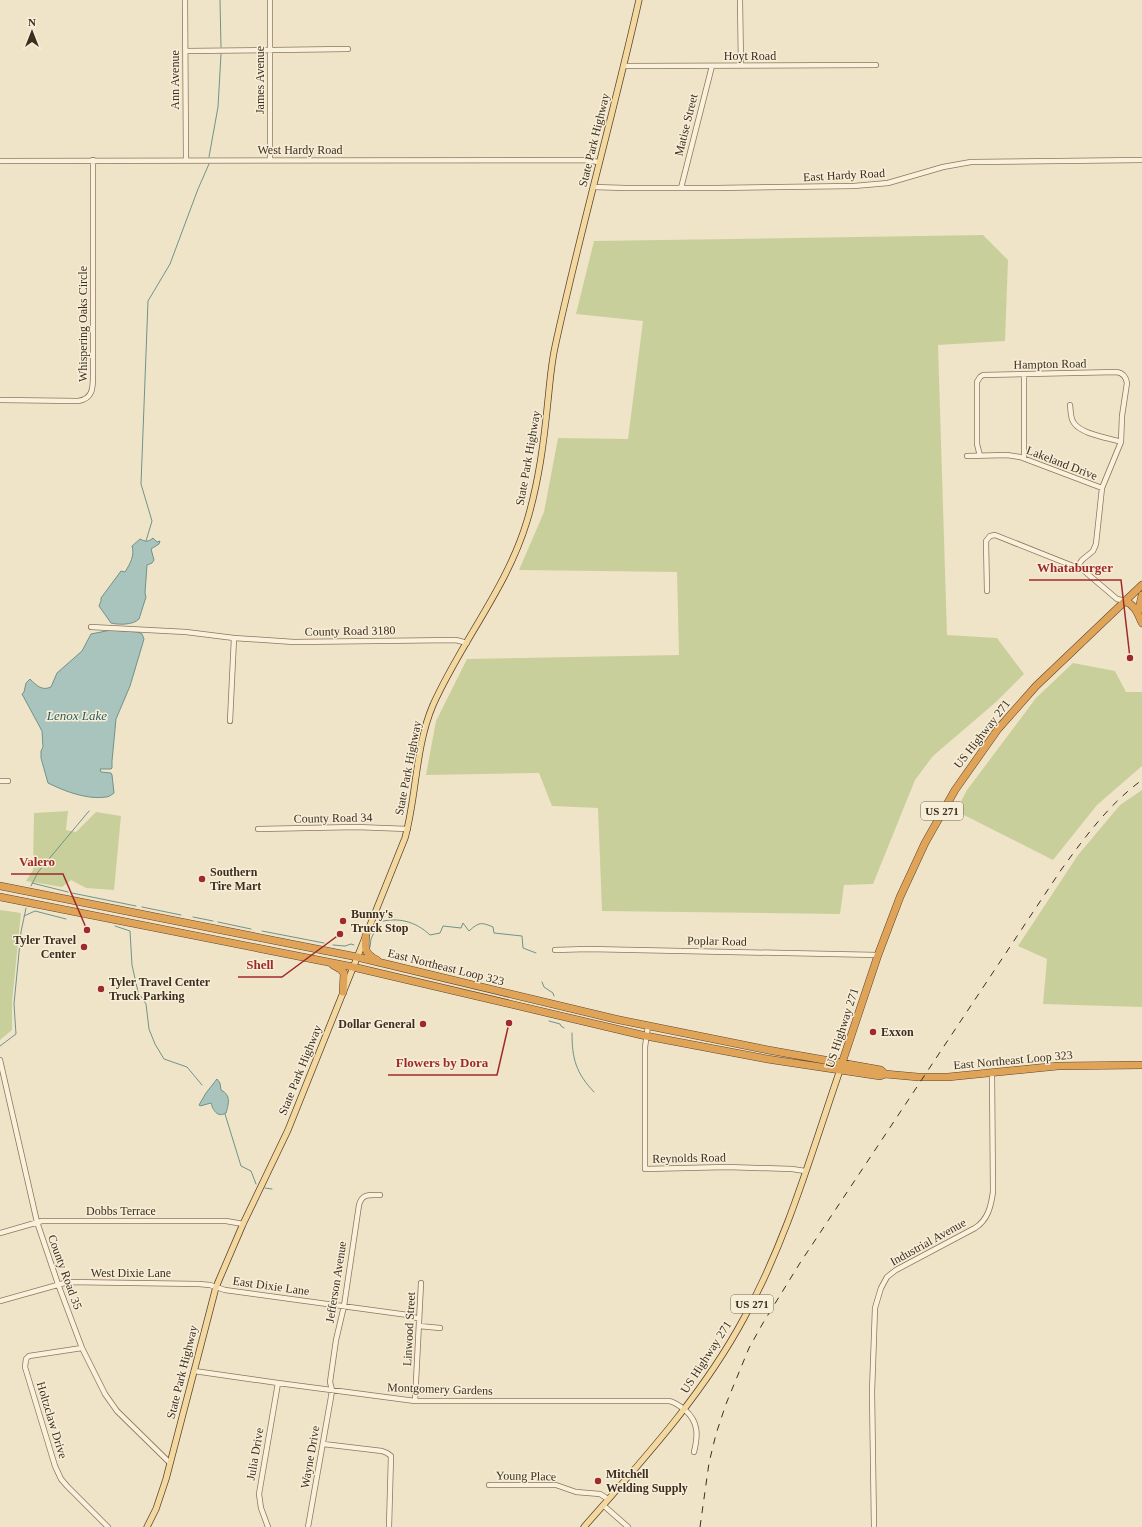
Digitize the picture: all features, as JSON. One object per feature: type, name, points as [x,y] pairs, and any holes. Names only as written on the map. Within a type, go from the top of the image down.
[{"type":"highway","name":"US Highway 271","points":[[841,1066],[878,955],[897,903],[914,863],[936,821],[967,771],[998,729],[1036,686],[1142,585]]},
{"type":"highway","points":[[1138,613],[1142,595]]},
{"type":"highway","points":[[1125,602],[1130,603],[1138,613],[1142,623]]},
{"type":"highway","points":[[1115,610],[1129,608],[1138,613]]},
{"type":"highway","name":"East Northeast Loop 323","points":[[0,886],[357,957],[615,1019],[768,1050],[880,1076],[885,1074],[935,1077],[1058,1066],[1142,1065]]},
{"type":"highway","name":"East Northeast Loop 323","points":[[0,896],[353,967],[431,984],[537,1011],[646,1036],[767,1059],[841,1066]]},
{"type":"highway","points":[[111,919],[113,909]]},
{"type":"highway","points":[[186,933],[188,924]]},
{"type":"highway","points":[[366,934],[366,952],[371,957],[382,963]]},
{"type":"highway","points":[[281,953],[283,943]]},
{"type":"highway","points":[[322,961],[338,967],[343,972],[345,978],[343,992]]},
{"type":"highway","points":[[431,984],[433,975]]},
{"type":"highway","points":[[537,1011],[540,1001]]},
{"type":"highway","points":[[613,1029],[615,1019]]},
{"type":"highway","points":[[711,1049],[713,1039]]},
{"type":"highway","points":[[767,1059],[768,1050]]},
{"type":"main road","name":"State Park Highway","points":[[147,1527],[163,1489],[216,1287],[243,1224],[288,1130],[366,934],[399,856],[408,828],[419,755],[427,723],[440,692],[511,563],[522,536],[531,508],[541,458],[555,347],[639,0]]},
{"type":"main road","name":"US Highway 271","points":[[603,1505],[684,1410],[716,1366],[752,1304],[777,1249],[841,1066]]},
{"type":"main road","name":"US 271","points":[[584,1527],[603,1505]]},
{"type":"street","name":"Ann Avenue","points":[[184,0],[186,51],[186,160]]},
{"type":"street","name":"James Avenue","points":[[270,0],[270,160]]},
{"type":"street","points":[[740,0],[741,66]]},
{"type":"street","points":[[186,51],[348,49]]},
{"type":"street","name":"Hoyt Road","points":[[624,66],[876,66]]},
{"type":"street","name":"Matise Street","points":[[681,188],[712,66]]},
{"type":"street","name":"Whispering Oaks Circle","points":[[0,400],[78,401],[88,398],[91,393],[93,373],[93,160]]},
{"type":"street","name":"West Hardy Road","points":[[0,161],[583,160],[599,162]]},
{"type":"street","name":"East Hardy Road","points":[[594,187],[681,188],[854,186],[888,183],[943,167],[971,162],[1142,160]]},
{"type":"street","name":"Hampton Road","points":[[980,456],[977,447],[977,382],[980,377],[983,376],[1122,373],[1126,378],[1126,383],[1121,442]]},
{"type":"street","points":[[1024,375],[1024,458]]},
{"type":"street","points":[[1070,405],[1072,420],[1078,428],[1121,442],[1102,488],[1096,544],[1093,551],[1082,560],[1077,567]]},
{"type":"street","name":"Lakeland Drive","points":[[967,456],[1008,455],[1024,458],[1102,488]]},
{"type":"street","points":[[987,591],[986,544],[989,537],[994,535],[1083,570],[1117,599],[1125,602]]},
{"type":"street","name":"County Road 3180","points":[[91,627],[186,632],[234,638],[294,642],[456,640],[467,643]]},
{"type":"street","points":[[230,721],[234,638]]},
{"type":"street","points":[[0,782],[8,781]]},
{"type":"street","name":"County Road 34","points":[[258,829],[356,827],[408,828]]},
{"type":"street","name":"Poplar Road","points":[[555,950],[582,949],[878,955]]},
{"type":"street","name":"Reynolds Road","points":[[648,1026],[645,1055],[645,1169],[735,1168],[792,1169],[805,1171]]},
{"type":"street","name":"County Road 35","points":[[0,1060],[37,1222],[82,1348],[105,1394],[117,1411],[170,1463]]},
{"type":"street","name":"Industrial Avenue","points":[[874,1527],[872,1353],[877,1297],[885,1280],[896,1270],[975,1228],[982,1223],[987,1216],[991,1205],[993,1192],[992,1073]]},
{"type":"street","name":"Jefferson Avenue","points":[[332,1390],[330,1382],[336,1340],[344,1306],[360,1201],[364,1195],[380,1195]]},
{"type":"street","name":"Dobbs Terrace","points":[[0,1233],[37,1222],[226,1221],[243,1224]]},
{"type":"street","name":"West Dixie Lane","points":[[0,1301],[58,1284],[72,1282],[161,1282],[204,1284],[216,1287]]},
{"type":"street","name":"Linwood Street","points":[[415,1401],[421,1283]]},
{"type":"street","name":"East Dixie Lane","points":[[216,1287],[224,1290],[408,1315],[419,1319]]},
{"type":"street","points":[[419,1326],[440,1328]]},
{"type":"street","name":"Holtzclaw Drive","points":[[82,1348],[29,1356],[26,1359],[25,1367],[59,1475],[67,1486],[107,1527]]},
{"type":"street","name":"Montgomery Gardens","points":[[194,1371],[415,1401],[665,1401],[674,1402],[684,1410]]},
{"type":"street","name":"Julia Drive","points":[[268,1527],[261,1508],[259,1494],[278,1383]]},
{"type":"street","name":"Wayne Drive","points":[[308,1527],[332,1390]]},
{"type":"street","points":[[684,1410],[693,1418],[696,1426],[697,1436],[694,1452]]},
{"type":"street","points":[[323,1444],[382,1451],[391,1456],[389,1527]]},
{"type":"street","name":"Young Place","points":[[489,1485],[556,1485],[576,1492],[600,1494],[608,1499]]},
{"type":"street","points":[[603,1505],[628,1527]]},
{"type":"green space","points":[[983,235],[1008,260],[1005,341],[938,345],[947,635],[997,638],[1024,674],[996,702],[933,756],[915,780],[873,884],[844,885],[840,914],[602,911],[598,808],[552,806],[539,773],[426,775],[436,721],[467,659],[679,655],[677,572],[519,570],[544,512],[558,438],[628,439],[643,321],[576,314],[594,241]]},
{"type":"green space","points":[[1073,663],[1115,671],[1126,692],[1142,692],[1142,766],[1097,805],[1053,860],[956,811],[967,790],[1036,698]]},
{"type":"green space","points":[[1142,790],[1142,1007],[1043,1004],[1047,959],[1018,946],[1078,855],[1120,805]]},
{"type":"green space","points":[[68,811],[66,830],[76,832],[96,812],[121,816],[114,890],[86,888],[71,880],[62,887],[26,881],[33,870],[34,813]]},
{"type":"green space","points":[[0,910],[21,913],[12,1002],[12,1030],[0,1040]]},
{"type":"water","points":[[153,538],[157,542],[160,541],[159,544],[151,549],[154,560],[152,563],[147,565],[146,597],[139,619],[126,624],[111,623],[99,606],[101,598],[121,571],[125,572],[127,569],[132,556],[132,546],[140,539],[147,541]]},
{"type":"water","name":"Lenox Lake","points":[[111,630],[138,632],[142,634],[144,639],[130,686],[116,719],[112,768],[100,769],[101,772],[111,773],[114,793],[107,797],[99,798],[68,792],[48,783],[41,758],[41,751],[43,747],[42,731],[22,694],[26,683],[30,679],[42,688],[51,687],[57,673],[82,651],[91,634]]},
{"type":"water","points":[[217,1079],[220,1083],[221,1090],[228,1097],[226,1113],[220,1115],[213,1108],[211,1103],[199,1105]]},
{"type":"waterway","points":[[220,0],[221,47]]},
{"type":"waterway","points":[[209,157],[218,107],[221,54]]},
{"type":"waterway","points":[[146,541],[152,521],[141,484],[148,301],[170,264],[209,164]]},
{"type":"waterway","points":[[31,886],[38,872],[89,811]]},
{"type":"waterway","points":[[32,883],[68,892]]},
{"type":"waterway","points":[[72,893],[136,906]]},
{"type":"waterway","points":[[142,907],[181,915]]},
{"type":"waterway","points":[[0,1046],[16,1034],[14,1004],[21,932],[26,908]]},
{"type":"waterway","points":[[24,916],[35,911],[66,919]]},
{"type":"waterway","points":[[193,917],[213,921]]},
{"type":"waterway","points":[[370,947],[371,939],[379,922],[400,920],[412,923],[430,935],[440,933],[443,926],[461,928],[463,923],[469,931],[478,924],[486,924],[493,927],[494,933],[522,936],[523,948],[536,953]]},
{"type":"waterway","points":[[218,922],[251,929]]},
{"type":"waterway","points":[[115,926],[130,931],[132,965],[138,992],[146,1004],[149,1029],[155,1044],[164,1059],[187,1067],[202,1085]]},
{"type":"waterway","points":[[262,931],[324,943]]},
{"type":"waterway","points":[[333,945],[354,945]]},
{"type":"waterway","points":[[542,982],[544,987],[553,993],[554,996]]},
{"type":"waterway","points":[[549,1021],[560,1024],[564,1028]]},
{"type":"waterway","points":[[572,1033],[573,1051],[576,1065],[579,1072],[594,1092]]},
{"type":"waterway","points":[[225,1114],[241,1166],[251,1171],[256,1184]]},
{"type":"waterway","points":[[265,1188],[272,1189]]},
{"type":"railway","points":[[700,1527],[709,1463],[716,1434],[726,1404],[749,1348],[763,1323],[800,1263],[1061,870],[1088,833],[1108,810],[1142,780]]},
{"type":"place","name":"Whataburger","points":[[1130,658]]},
{"type":"place","name":"Southern Tire Mart","points":[[202,879]]},
{"type":"place","name":"Bunny's Truck Stop","points":[[343,921]]},
{"type":"place","name":"Valero","points":[[87,930]]},
{"type":"place","name":"Shell","points":[[340,934]]},
{"type":"place","name":"Tyler Travel Center","points":[[84,947]]},
{"type":"place","name":"Tyler Travel Center Truck Parking","points":[[101,989]]},
{"type":"place","name":"Flowers by Dora","points":[[509,1023]]},
{"type":"place","name":"Dollar General","points":[[423,1024]]},
{"type":"place","name":"Exxon","points":[[873,1032]]},
{"type":"place","name":"Mitchell Welding Supply","points":[[598,1481]]}]
